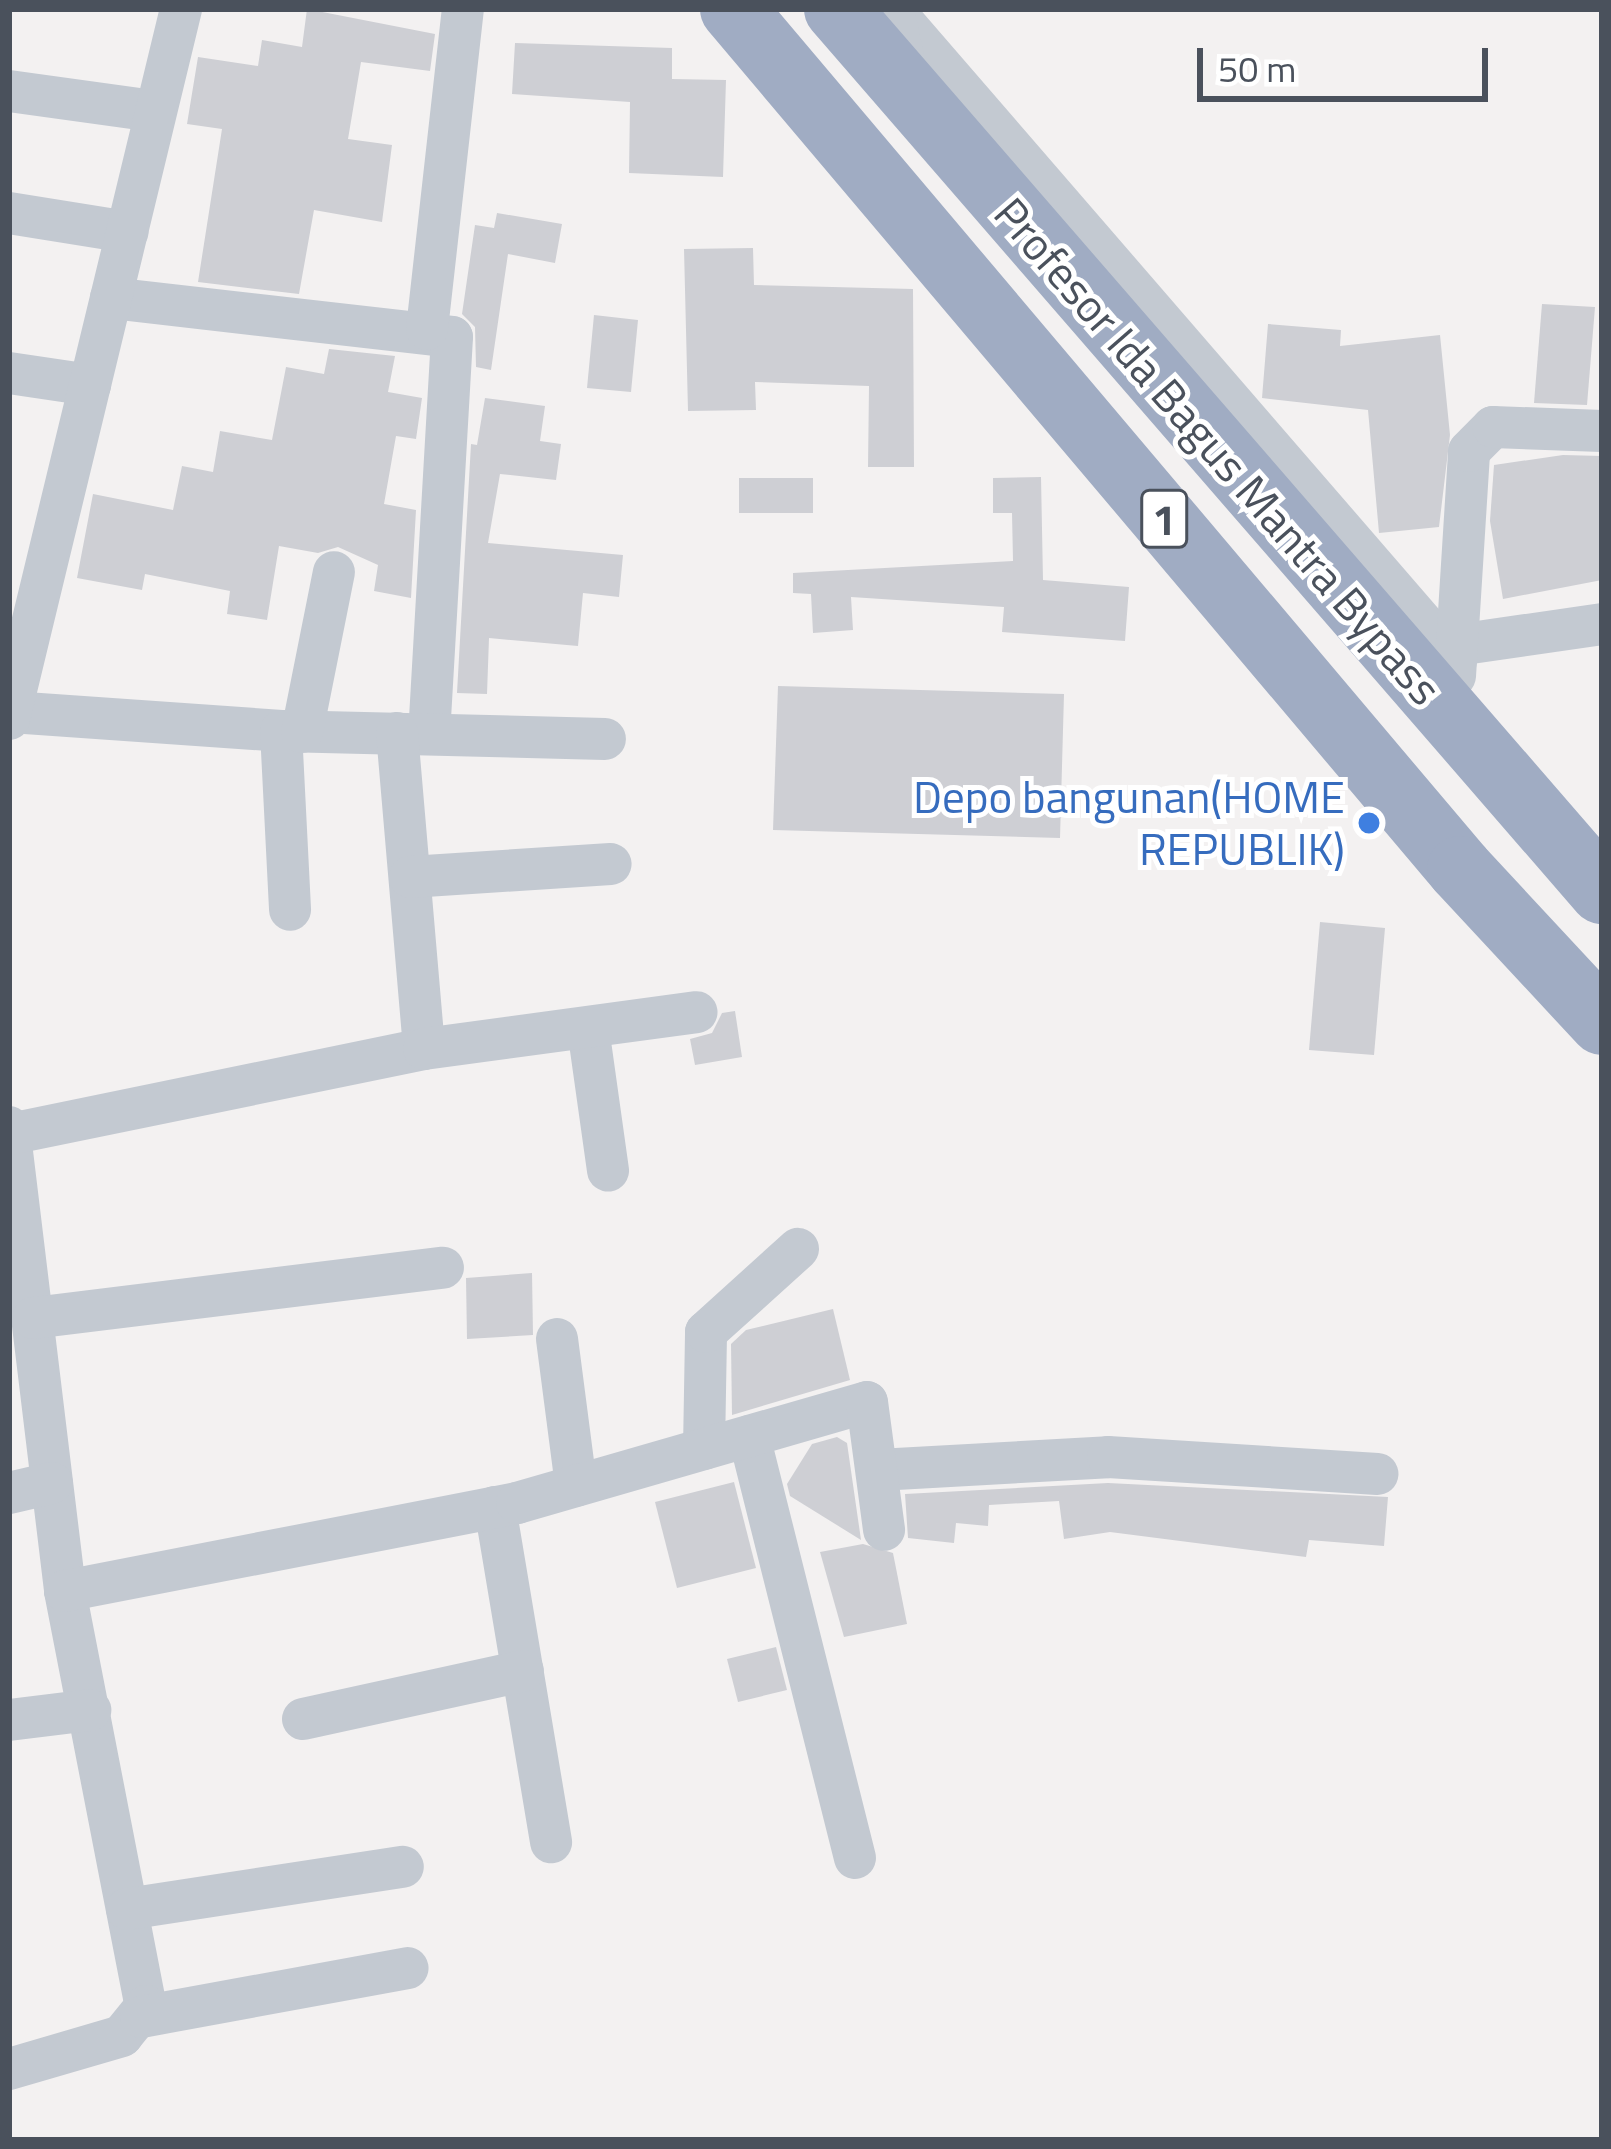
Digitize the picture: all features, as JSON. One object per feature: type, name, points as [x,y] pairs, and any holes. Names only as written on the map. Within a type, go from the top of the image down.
[{"type":"highway","name":"Profesor Ida Bagus Mantra Bypass","points":[[733,9],[1460,869],[1602,1022]]},
{"type":"highway","name":"Profesor Ida Bagus Mantra Bypass","points":[[838,9],[905,91],[1455,675],[1602,891]]},
{"type":"street","points":[[427,329],[463,9]]},
{"type":"street","points":[[890,9],[905,91]]},
{"type":"street","points":[[890,9],[1455,675]]},
{"type":"street","points":[[166,12],[154,111],[127,232],[11,701],[291,732],[605,739]]},
{"type":"street","points":[[9,92],[154,111]]},
{"type":"street","points":[[9,213],[127,232]]},
{"type":"street","points":[[111,298],[427,329],[453,341],[413,733],[410,878],[424,1049]]},
{"type":"street","points":[[9,373],[90,385]]},
{"type":"street","points":[[1455,675],[1469,452],[1492,427],[1602,431]]},
{"type":"street","points":[[290,910],[291,732],[334,572]]},
{"type":"street","points":[[1455,675],[1602,624]]},
{"type":"street","points":[[410,878],[611,864]]},
{"type":"street","points":[[9,2069],[122,2036],[146,2006],[65,1591],[52,1483],[26,1344],[10,1131],[424,1049],[697,1012]]},
{"type":"street","points":[[588,1028],[608,1172]]},
{"type":"street","points":[[704,1449],[706,1332],[798,1250]]},
{"type":"street","points":[[26,1344],[443,1268]]},
{"type":"street","points":[[557,1339],[576,1486]]},
{"type":"street","points":[[65,1591],[496,1507],[867,1402],[884,1530]]},
{"type":"street","points":[[749,1436],[855,1858]]},
{"type":"street","points":[[878,1470],[1108,1457],[1377,1474]]},
{"type":"street","points":[[9,1493],[52,1483]]},
{"type":"street","points":[[496,1507],[551,1842]]},
{"type":"street","points":[[303,1719],[523,1671]]},
{"type":"street","points":[[9,1720],[90,1710]]},
{"type":"street","points":[[127,1909],[403,1868]]},
{"type":"street","points":[[141,2017],[408,1968]]},
{"type":"building","points":[[307,9],[435,34],[430,71],[361,62],[348,139],[392,145],[382,222],[314,210],[299,294],[198,282],[222,129],[187,124],[198,57],[258,66],[262,40],[302,47]]},
{"type":"building","points":[[515,43],[672,48],[672,79],[726,80],[723,177],[629,173],[630,102],[512,94]]},
{"type":"building","points":[[497,213],[562,224],[555,263],[508,254],[491,370],[476,367],[475,327],[462,314],[475,225],[494,228]]},
{"type":"building","points":[[753,248],[754,285],[913,289],[914,467],[868,467],[869,386],[755,382],[756,410],[688,411],[684,249]]},
{"type":"building","points":[[1542,304],[1595,307],[1587,405],[1534,403]]},
{"type":"building","points":[[594,315],[638,320],[631,392],[587,388]]},
{"type":"building","points":[[1268,324],[1341,330],[1340,346],[1440,335],[1450,435],[1439,527],[1379,533],[1368,410],[1262,398]]},
{"type":"building","points":[[329,349],[395,356],[388,392],[422,398],[416,439],[396,436],[384,504],[416,510],[411,598],[374,591],[378,565],[338,547],[318,553],[279,546],[267,620],[227,614],[230,591],[145,574],[142,590],[77,578],[93,494],[173,510],[182,466],[213,472],[220,431],[272,440],[286,367],[324,374]]},
{"type":"building","points":[[485,398],[545,406],[540,441],[561,444],[556,480],[500,474],[488,543],[623,555],[619,597],[583,593],[578,646],[489,638],[487,694],[457,693],[471,444],[477,445]]},
{"type":"building","points":[[1563,455],[1602,456],[1602,580],[1503,599],[1490,521],[1494,465]]},
{"type":"building","points":[[1041,477],[1043,580],[1129,587],[1125,641],[1002,632],[1004,607],[851,597],[853,630],[813,633],[811,594],[793,593],[793,573],[1013,561],[1012,513],[993,513],[993,478]]},
{"type":"building","points":[[739,478],[813,478],[813,513],[739,513]]},
{"type":"building","points":[[778,686],[1064,694],[1060,838],[773,830]]},
{"type":"building","points":[[1320,922],[1385,928],[1374,1055],[1309,1050]]},
{"type":"building","points":[[735,1011],[742,1057],[695,1065],[690,1039],[712,1033],[722,1013]]},
{"type":"building","points":[[532,1273],[533,1335],[467,1339],[466,1278]]},
{"type":"building","points":[[833,1309],[850,1380],[732,1415],[731,1344],[746,1330]]},
{"type":"building","points":[[837,1437],[847,1443],[861,1540],[790,1496],[787,1484],[812,1444]]},
{"type":"building","points":[[734,1482],[756,1568],[677,1588],[655,1502]]},
{"type":"building","points":[[1108,1483],[1388,1497],[1384,1546],[1309,1540],[1306,1557],[1110,1532],[1064,1539],[1059,1501],[989,1505],[988,1526],[956,1523],[954,1543],[908,1538],[905,1494]]},
{"type":"building","points":[[863,1544],[893,1553],[907,1624],[844,1637],[820,1552]]},
{"type":"building","points":[[776,1647],[787,1690],[738,1702],[727,1659]]},
{"type":"place","name":"Depo bangunan(HOME REPUBLIK)","points":[[1369,823]]}]
